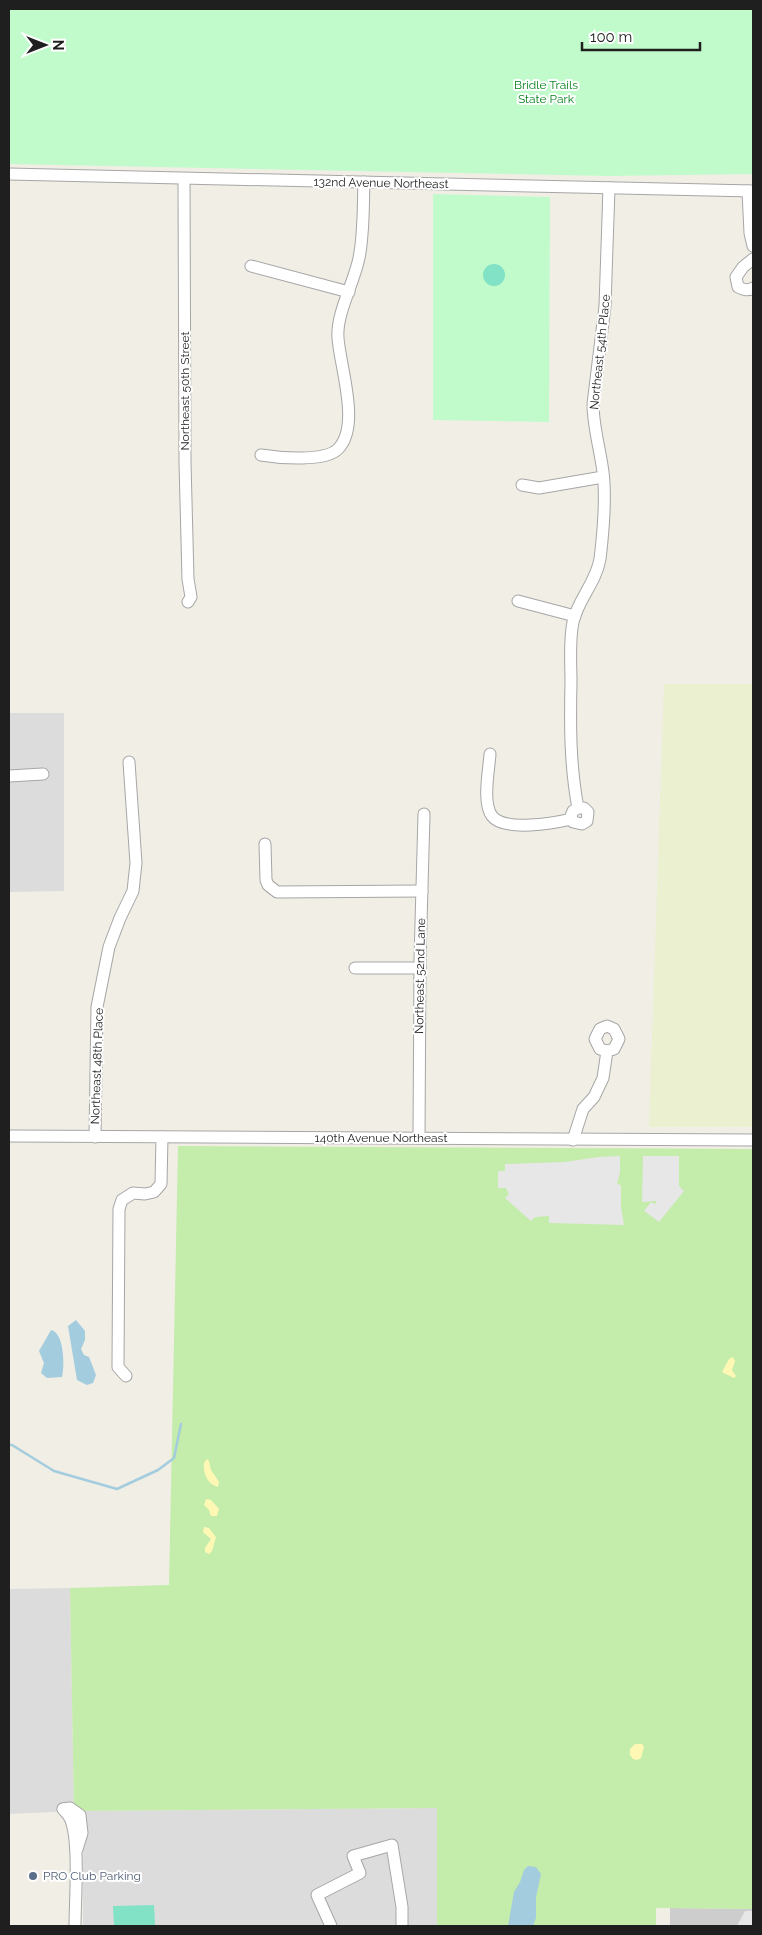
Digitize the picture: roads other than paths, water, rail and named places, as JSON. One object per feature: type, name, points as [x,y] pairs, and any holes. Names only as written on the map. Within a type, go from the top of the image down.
[{"type":"street","name":"132nd Avenue Northeast","points":[[9,174],[751,191]]},
{"type":"street","name":"Northeast 50th Street","points":[[184,179],[185,462],[188,579],[191,597],[188,602]]},
{"type":"street","points":[[261,456],[283,458],[328,454],[338,450],[345,440],[349,413],[338,336],[340,319],[359,258],[363,223],[364,182]]},
{"type":"street","name":"Northeast 54th Place","points":[[490,754],[487,791],[492,817],[503,824],[546,824],[572,819],[573,811],[578,808],[572,780],[570,751],[572,634],[575,616],[595,578],[600,560],[603,477],[593,416],[593,404],[605,306],[609,188]]},
{"type":"street","points":[[751,191],[750,233],[753,246]]},
{"type":"street","points":[[753,259],[743,267],[736,277],[738,287],[749,290],[753,288]]},
{"type":"street","points":[[251,266],[349,292]]},
{"type":"street","points":[[522,485],[540,488],[603,477]]},
{"type":"street","points":[[518,601],[575,616]]},
{"type":"street","name":"Northeast 48th Place","points":[[94,1136],[97,1007],[109,946],[133,891],[136,864],[129,762]]},
{"type":"street","points":[[9,776],[43,774]]},
{"type":"street","name":"Northeast 52nd Lane","points":[[419,1138],[420,968],[424,814]]},
{"type":"street","points":[[265,844],[266,880],[268,885],[277,892],[422,891]]},
{"type":"street","points":[[355,968],[420,968]]},
{"type":"street","points":[[572,1140],[583,1109],[594,1096],[603,1078],[607,1051]]},
{"type":"street","name":"140th Avenue Northeast","points":[[9,1136],[753,1140]]},
{"type":"street","points":[[126,1376],[118,1367],[119,1209],[122,1200],[133,1193],[146,1194],[154,1192],[161,1184],[162,1137]]},
{"type":"street","points":[[331,1926],[317,1895],[360,1872],[353,1856],[392,1845],[402,1907],[402,1926]]},
{"type":"street","points":[[75,1926],[76,1853]]},
{"type":"water","points":[[76,1320],[85,1331],[85,1340],[81,1349],[84,1355],[89,1357],[96,1375],[93,1383],[87,1385],[77,1380],[68,1326]]},
{"type":"water","points":[[51,1330],[59,1337],[63,1350],[62,1377],[47,1378],[41,1373],[44,1363],[39,1351]]},
{"type":"water","points":[[528,1866],[536,1867],[541,1874],[536,1897],[536,1918],[533,1926],[508,1926],[514,1892],[524,1870]]},
{"type":"waterway","points":[[9,1445],[12,1445],[54,1471],[117,1489],[158,1470],[174,1458],[181,1424]]},
{"type":"place","name":"PRO Club Parking","points":[[33,1876]]},
{"type":"park label","name":"Bridle Trails State Park","points":[[546,92]]}]
